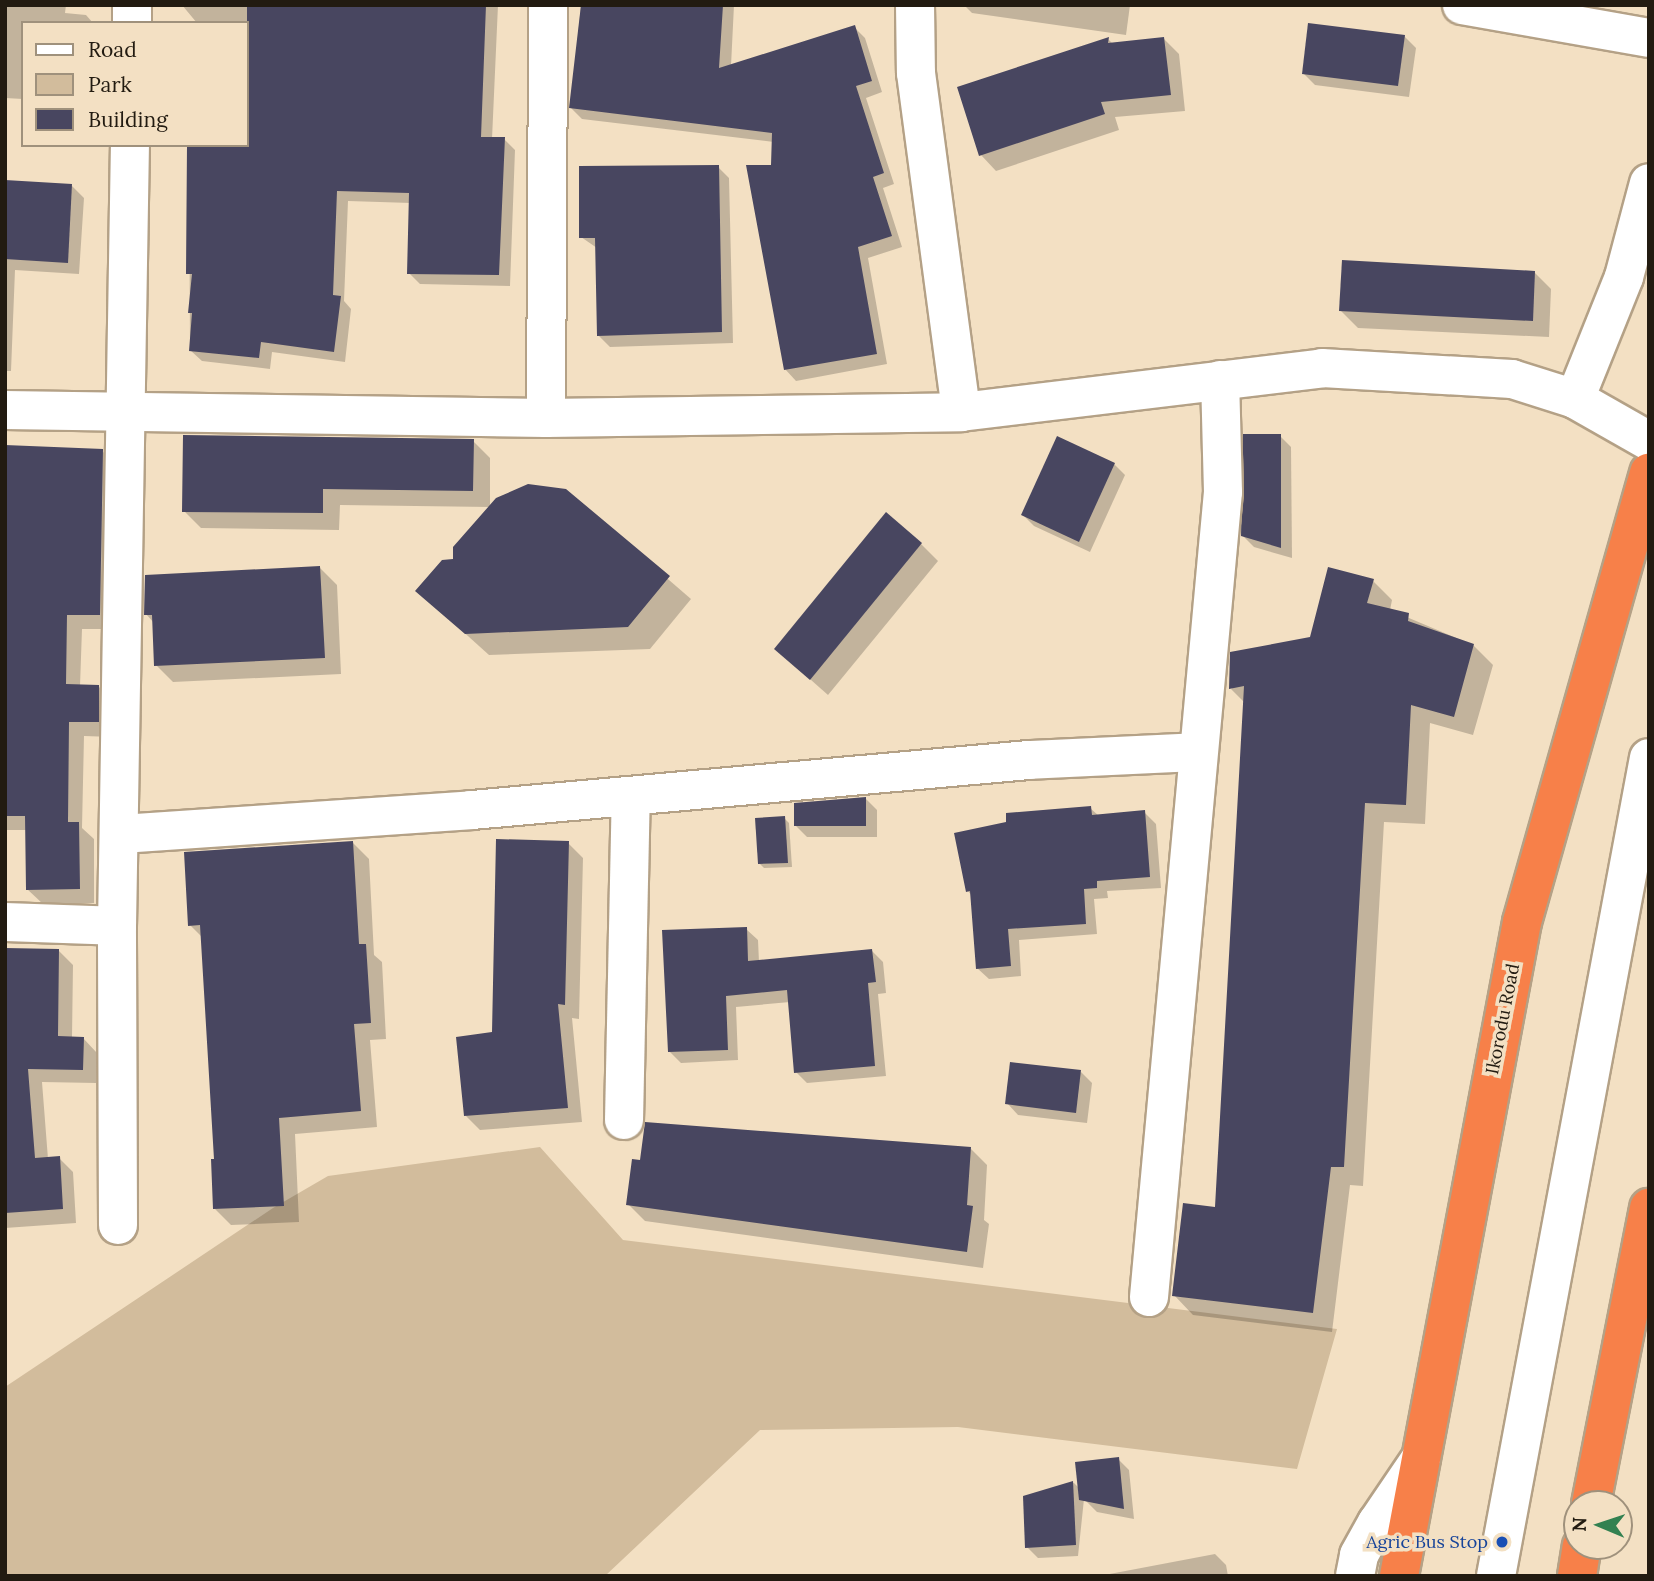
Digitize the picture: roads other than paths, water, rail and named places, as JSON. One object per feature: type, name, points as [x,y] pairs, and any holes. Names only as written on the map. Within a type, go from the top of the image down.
[{"type":"highway","name":"Ikorodu Road","points":[[1399,1576],[1522,922],[1649,473]]},
{"type":"highway","points":[[1594,1490],[1649,1208]]},
{"type":"street","points":[[546,418],[548,5]]},
{"type":"street","points":[[915,5],[915,73],[932,221],[961,412]]},
{"type":"street","points":[[1462,5],[1649,38]]},
{"type":"street","points":[[118,1225],[117,926],[122,834],[130,147]]},
{"type":"street","points":[[1575,399],[1624,277],[1649,183]]},
{"type":"street","points":[[5,410],[546,418],[961,412],[1322,368],[1512,379],[1575,399],[1649,441]]},
{"type":"street","points":[[1149,1297],[1223,492],[1220,380]]},
{"type":"street","points":[[122,834],[631,796],[1029,760],[1198,751]]},
{"type":"street","points":[[1496,1576],[1649,758]]},
{"type":"street","points":[[624,1120],[631,796]]},
{"type":"street","points":[[5,922],[117,926]]},
{"type":"street","points":[[1354,1576],[1359,1555],[1377,1522],[1421,1458]]},
{"type":"place","name":"Agric Bus Stop","points":[[1502,1542]]}]
